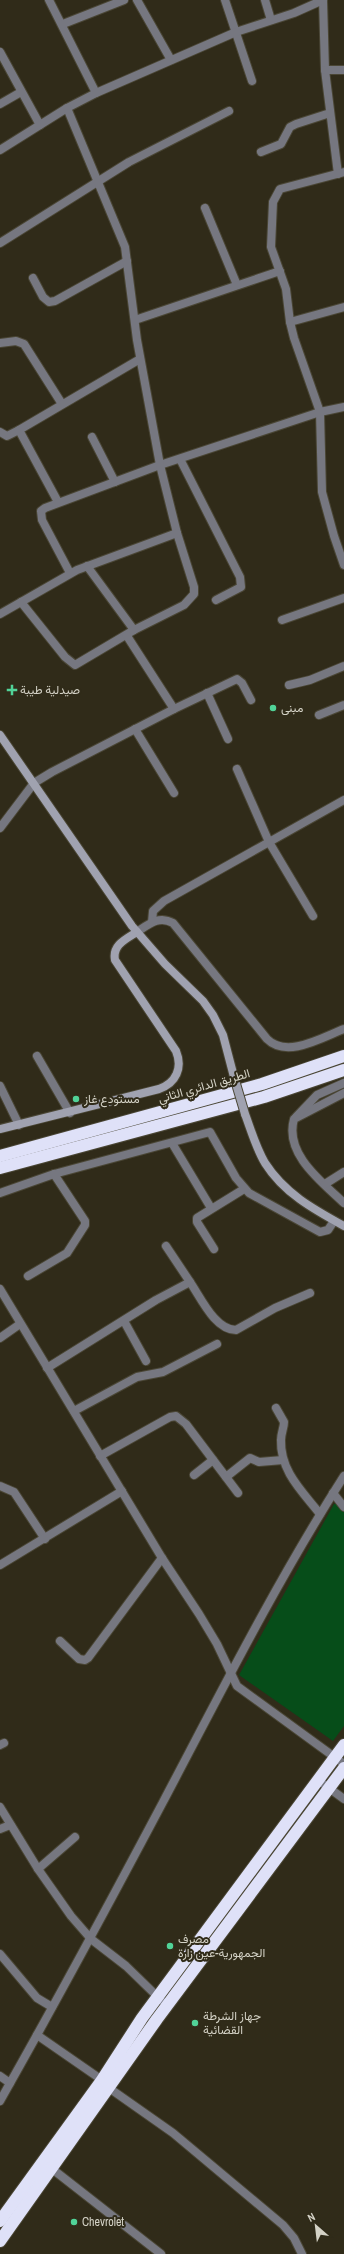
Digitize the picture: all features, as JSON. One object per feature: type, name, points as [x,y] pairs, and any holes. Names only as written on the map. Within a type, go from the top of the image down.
[{"type":"highway","name":"الطريق الدائري الثاني","points":[[0,1156],[262,1084],[344,1056]]},
{"type":"highway","points":[[0,1168],[264,1097],[344,1070]]},
{"type":"highway","points":[[0,2240],[51,2168],[105,2084],[158,1997],[318,1780],[339,1761],[344,1745]]},
{"type":"highway","points":[[0,2221],[105,2084],[168,2006],[344,1768]]},
{"type":"street","points":[[49,0],[63,24],[96,93]]},
{"type":"street","points":[[63,24],[124,0]]},
{"type":"street","points":[[137,0],[171,60]]},
{"type":"street","points":[[224,0],[252,82]]},
{"type":"street","points":[[265,0],[271,20]]},
{"type":"street","points":[[0,150],[67,108],[96,93],[236,32],[294,13],[323,0],[325,70],[330,114],[341,173],[285,187],[276,192],[273,202],[270,236],[271,248],[286,289],[290,322],[320,412],[322,492],[334,536],[344,563]]},
{"type":"street","points":[[0,52],[40,125]]},
{"type":"street","points":[[325,70],[344,70]]},
{"type":"street","points":[[0,104],[21,92]]},
{"type":"street","points":[[22,602],[72,664],[81,663],[134,630],[184,605],[190,601],[194,594],[194,587],[177,533],[160,466],[140,359],[128,261],[121,234],[67,108]]},
{"type":"street","points":[[0,243],[129,162],[229,111]]},
{"type":"street","points":[[261,152],[281,144],[287,131],[296,124],[330,114]]},
{"type":"street","points":[[205,208],[237,285]]},
{"type":"street","points":[[33,278],[43,297],[49,302],[55,301],[128,261]]},
{"type":"street","points":[[135,320],[280,271]]},
{"type":"street","points":[[290,322],[344,307]]},
{"type":"street","points":[[0,343],[16,341],[24,344],[62,404]]},
{"type":"street","points":[[0,432],[7,436],[19,430],[140,359]]},
{"type":"street","points":[[70,573],[41,516],[41,512],[45,508],[58,502],[180,459],[320,412],[344,406]]},
{"type":"street","points":[[19,430],[58,502]]},
{"type":"street","points":[[92,437],[115,482]]},
{"type":"street","points":[[180,459],[241,582],[241,587],[238,590],[216,600]]},
{"type":"street","points":[[0,614],[70,573],[177,533]]},
{"type":"street","points":[[86,566],[134,630]]},
{"type":"street","points":[[282,620],[344,598]]},
{"type":"street","points":[[126,636],[174,708]]},
{"type":"street","points":[[289,686],[310,680],[344,666]]},
{"type":"street","points":[[0,828],[34,783],[174,708],[237,679],[242,683],[251,700]]},
{"type":"street","points":[[207,693],[228,739]]},
{"type":"street","points":[[319,715],[344,705]]},
{"type":"street","points":[[135,729],[174,793]]},
{"type":"street","points":[[0,735],[137,932],[165,964],[203,1001],[213,1015],[223,1035],[245,1114],[265,1162],[280,1184],[300,1200],[344,1226]]},
{"type":"street","points":[[237,769],[269,842],[313,916]]},
{"type":"street","points":[[152,922],[153,911],[160,903],[344,800]]},
{"type":"street","points":[[0,1129],[70,1113],[164,1088],[172,1082],[177,1074],[179,1065],[176,1051],[115,960],[114,952],[118,946],[152,922],[165,920],[177,926],[274,1045],[282,1048],[292,1048],[344,1028]]},
{"type":"street","points":[[37,1056],[70,1113]]},
{"type":"street","points":[[344,1083],[317,1095],[300,1111],[294,1120],[292,1135],[296,1148],[310,1170],[344,1203]]},
{"type":"street","points":[[0,1086],[19,1125]]},
{"type":"street","points":[[294,1120],[344,1093]]},
{"type":"street","points":[[0,1193],[54,1174],[210,1132],[236,1178],[244,1189],[261,1201],[320,1232],[328,1230],[334,1221]]},
{"type":"street","points":[[172,1143],[211,1208]]},
{"type":"street","points":[[325,1184],[344,1172]]},
{"type":"street","points":[[28,1276],[67,1253],[79,1237],[85,1225],[85,1221],[54,1174]]},
{"type":"street","points":[[214,1249],[196,1219],[211,1208],[244,1189]]},
{"type":"street","points":[[166,1246],[214,1318],[221,1325],[230,1330],[236,1330],[275,1308],[310,1292]]},
{"type":"street","points":[[47,1368],[156,1300],[190,1282]]},
{"type":"street","points":[[0,1289],[162,1558],[199,1614],[240,1690],[339,1761]]},
{"type":"street","points":[[124,1321],[146,1361]]},
{"type":"street","points":[[0,1338],[20,1324]]},
{"type":"street","points":[[74,1411],[137,1377],[163,1372],[217,1344]]},
{"type":"street","points":[[276,1408],[284,1422],[280,1438],[283,1460],[287,1472],[320,1514]]},
{"type":"street","points":[[100,1456],[170,1417],[176,1416],[186,1424],[238,1493]]},
{"type":"street","points":[[226,1477],[250,1458],[259,1462],[283,1460]]},
{"type":"street","points":[[194,1474],[213,1460]]},
{"type":"street","points":[[0,2101],[91,1939],[231,1673],[320,1514],[344,1476]]},
{"type":"street","points":[[0,1486],[14,1492],[45,1539]]},
{"type":"street","points":[[0,1565],[122,1491]]},
{"type":"street","points":[[333,1493],[344,1507]]},
{"type":"street","points":[[60,1641],[79,1659],[85,1660],[88,1658],[162,1558]]},
{"type":"street","points":[[318,1780],[344,1799]]},
{"type":"street","points":[[0,1807],[38,1869],[71,1916],[91,1939],[126,1966],[168,2006]]},
{"type":"street","points":[[0,1830],[10,1824]]},
{"type":"street","points":[[38,1869],[75,1837]]},
{"type":"street","points":[[0,1954],[37,1998],[52,2007]]},
{"type":"street","points":[[37,2034],[173,2134],[283,2225],[294,2238],[302,2254]]},
{"type":"street","points":[[0,2076],[10,2083]]},
{"type":"street","points":[[51,2168],[161,2254]]},
{"type":"green space","points":[[334,1504],[341,1504],[344,1509],[344,1726],[333,1741],[239,1675]]},
{"type":"place","name":"صيدلية طيبة","points":[[12,690]]},
{"type":"place","name":"مبنى","points":[[273,708]]},
{"type":"place","name":"مستودع غاز","points":[[76,1099]]},
{"type":"place","name":"مصرف الجمهورية-عين زارة","points":[[170,1946]]},
{"type":"place","name":"جهاز الشرطة القضائية","points":[[195,2023]]},
{"type":"place","name":"Chevrolet","points":[[74,2222]]}]
